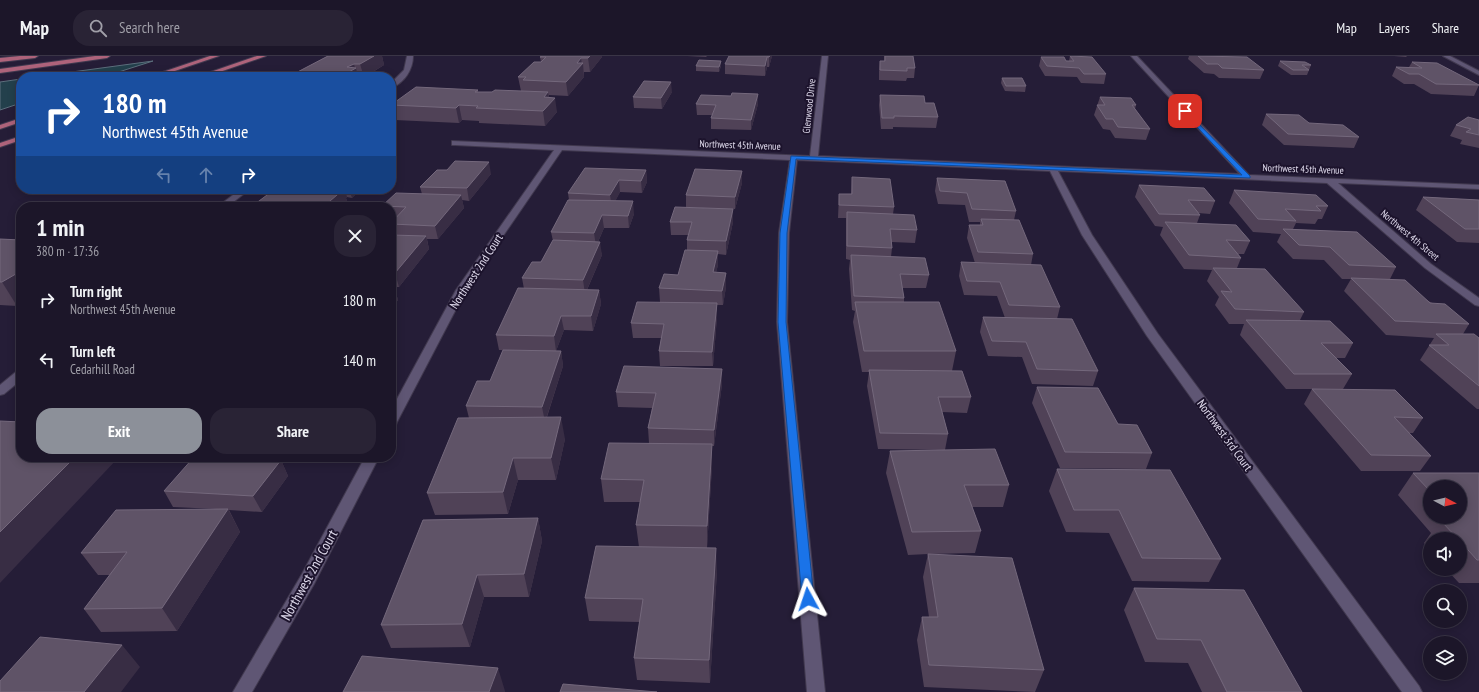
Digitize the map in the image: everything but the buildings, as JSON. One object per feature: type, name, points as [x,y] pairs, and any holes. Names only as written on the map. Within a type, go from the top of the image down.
[{"type":"main road","points":[[0,60],[34,56]]},
{"type":"main road","points":[[0,72],[107,56]]},
{"type":"main road","points":[[166,72],[216,56]]},
{"type":"main road","points":[[214,72],[263,56]]},
{"type":"main road","points":[[0,121],[16,117]]},
{"type":"main road","points":[[0,127],[16,122]]},
{"type":"main road","points":[[0,145],[16,140]]},
{"type":"street","points":[[396,83],[403,78],[411,65],[410,56]]},
{"type":"street","name":"Glenwood Drive","points":[[814,158],[825,56]]},
{"type":"street","points":[[1134,56],[1247,177]]},
{"type":"street","points":[[1446,56],[1479,73]]},
{"type":"street","name":"Northwest 45th Avenue","points":[[456,143],[1479,186]]},
{"type":"street","name":"Northwest 2nd Court","points":[[396,413],[461,290],[559,148]]},
{"type":"street","points":[[794,157],[784,233],[782,322],[816,692]]},
{"type":"street","name":"Northwest 3rd Court","points":[[1053,169],[1087,235],[1153,336],[1413,692]]},
{"type":"street","name":"Northwest 4th Street","points":[[1329,180],[1428,266],[1479,303]]},
{"type":"street","points":[[228,202],[239,194]]},
{"type":"street","points":[[0,391],[16,378]]},
{"type":"street","name":"Northwest 2nd Court","points":[[242,692],[308,579],[369,462]]},
{"type":"water","points":[[153,61],[119,72],[72,72]]},
{"type":"water","points":[[16,80],[16,105],[0,110],[0,82]]},
{"type":"route","points":[[808,599],[782,322],[784,233],[794,157],[1247,177],[1185,111]]}]
